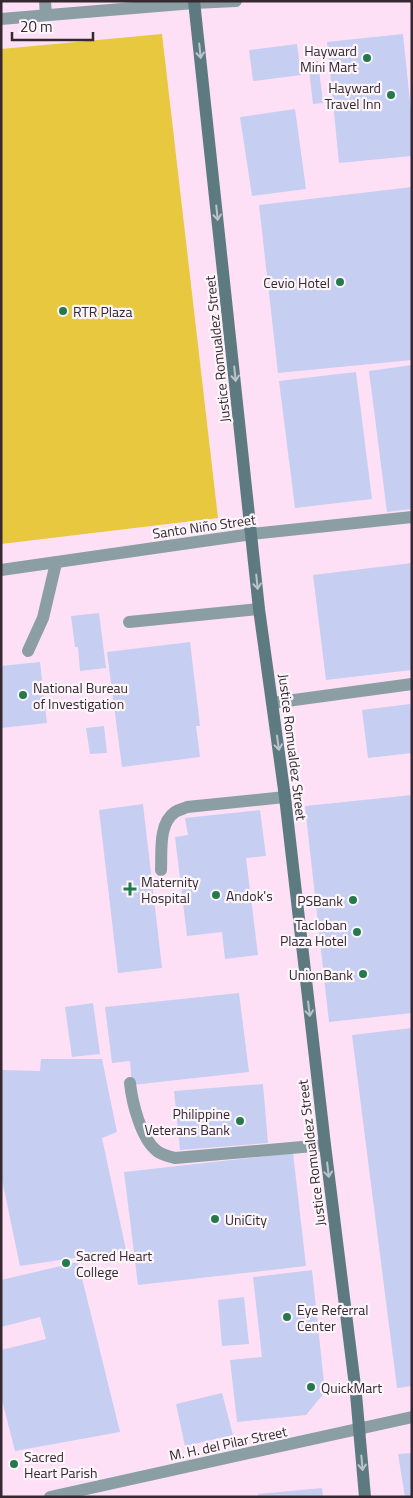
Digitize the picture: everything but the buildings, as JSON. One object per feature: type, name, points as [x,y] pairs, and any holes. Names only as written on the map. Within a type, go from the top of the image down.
[{"type":"main road","name":"Justice Romualdez Street","points":[[194,2],[260,609],[285,797],[360,1429],[365,1497]]},
{"type":"street","points":[[45,1],[46,15]]},
{"type":"street","points":[[1,19],[194,2],[236,1]]},
{"type":"street","name":"Santo Niño Street","points":[[1,570],[252,534],[412,517]]},
{"type":"street","points":[[28,651],[43,618],[56,563]]},
{"type":"street","points":[[129,622],[260,609]]},
{"type":"street","points":[[272,703],[412,684]]},
{"type":"street","points":[[160,870],[163,835],[167,822],[175,812],[187,807],[285,797]]},
{"type":"street","points":[[130,1083],[132,1105],[139,1122],[154,1149],[164,1155],[175,1158],[325,1145]]},
{"type":"street","name":"M. H. del Pilar Street","points":[[50,1497],[412,1417]]},
{"type":"shaded area","points":[[162,34],[218,518],[1,544],[1,49]]},
{"type":"place","name":"Hayward Mini Mart","points":[[367,58]]},
{"type":"place","name":"Hayward Travel Inn","points":[[391,95]]},
{"type":"place","name":"Cevio Hotel","points":[[340,282]]},
{"type":"place","name":"RTR Plaza","points":[[63,311]]},
{"type":"place","name":"National Bureau of Investigation","points":[[23,695]]},
{"type":"place","name":"Maternity Hospital","points":[[130,889]]},
{"type":"place","name":"Andok's","points":[[216,895]]},
{"type":"place","name":"PSBank","points":[[353,900]]},
{"type":"place","name":"Tacloban Plaza Hotel","points":[[357,932]]},
{"type":"place","name":"UnionBank","points":[[363,974]]},
{"type":"place","name":"Philippine Veterans Bank","points":[[240,1121]]},
{"type":"place","name":"UniCity","points":[[215,1219]]},
{"type":"place","name":"Sacred Heart College","points":[[66,1263]]},
{"type":"place","name":"Eye Referral Center","points":[[287,1317]]},
{"type":"place","name":"QuickMart","points":[[311,1387]]},
{"type":"place","name":"Sacred Heart Parish","points":[[14,1464]]}]
